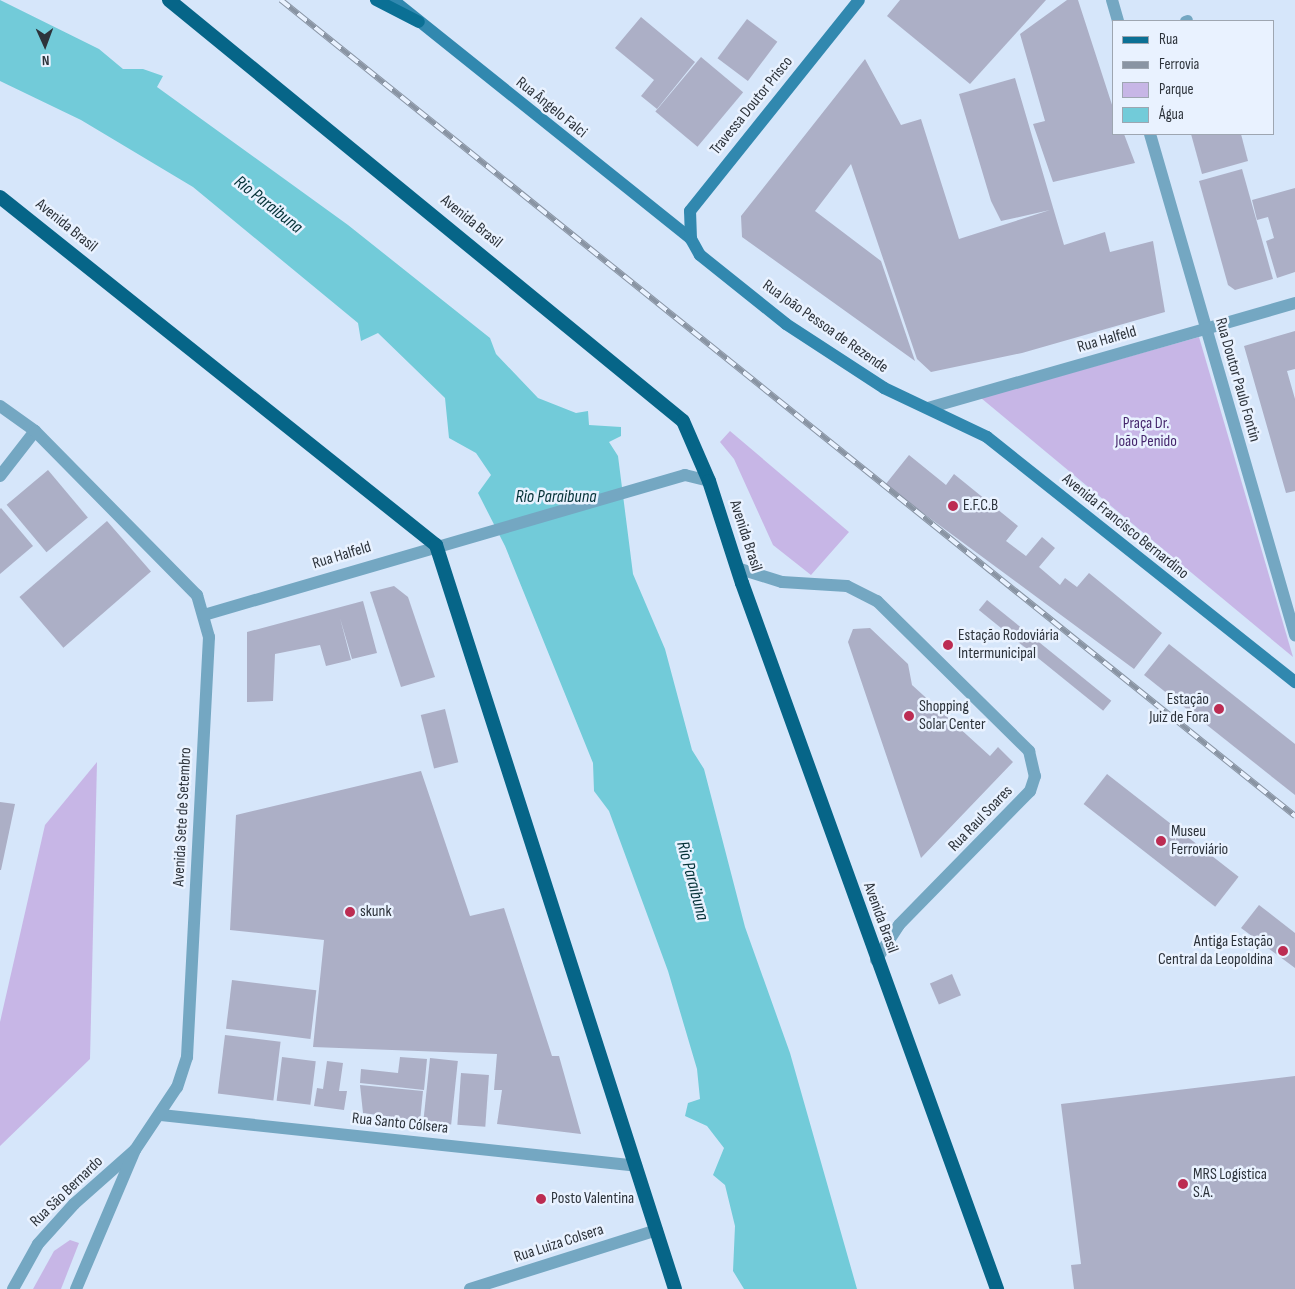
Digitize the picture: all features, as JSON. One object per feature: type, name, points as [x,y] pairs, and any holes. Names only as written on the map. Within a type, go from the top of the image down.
[{"type":"highway","name":"Avenida Brasil","points":[[169,0],[669,405],[694,441],[876,960],[997,1289]]},
{"type":"highway","name":"Avenida Brasil","points":[[0,197],[436,545]]},
{"type":"highway","points":[[436,545],[675,1289]]},
{"type":"main road","points":[[376,0],[419,22]]},
{"type":"main road","name":"Rua Ângelo Falci","points":[[393,0],[691,239]]},
{"type":"main road","name":"Travessa Doutor Prisco","points":[[691,239],[690,211],[859,0]]},
{"type":"main road","name":"Rua João Pessoa de Rezende","points":[[691,239],[700,255],[786,324],[884,388],[928,408]]},
{"type":"main road","name":"Avenida Francisco Bernardino","points":[[928,408],[986,437],[1295,682]]},
{"type":"street","points":[[1112,0],[1118,20]]},
{"type":"street","name":"Rua Doutor Paulo Fontin","points":[[1150,135],[1295,635]]},
{"type":"street","name":"Rua Halfeld","points":[[928,408],[1295,303]]},
{"type":"street","name":"Avenida Sete de Setembro","points":[[0,406],[35,432],[197,595],[209,637],[187,1057],[160,1114],[135,1150],[76,1289]]},
{"type":"street","points":[[0,476],[35,432]]},
{"type":"street","name":"Rua Halfeld","points":[[204,615],[436,545],[490,532],[674,478],[698,475],[709,481]]},
{"type":"street","name":"Rua Raul Soares","points":[[737,568],[805,585],[847,586],[877,601],[1029,751],[1034,764],[1030,792],[899,925],[876,960]]},
{"type":"street","name":"Rua Santo Cólsera","points":[[160,1114],[636,1166]]},
{"type":"street","name":"Rua São Bernardo","points":[[13,1289],[38,1244],[74,1204],[135,1150]]},
{"type":"street","name":"Rua Luiza Colsera","points":[[470,1289],[657,1230]]},
{"type":"green space","name":"Praça Dr. João Penido","points":[[1199,337],[1293,657],[981,398]]},
{"type":"green space","points":[[730,431],[849,532],[811,575],[773,545],[734,459],[720,442]]},
{"type":"green space","points":[[97,762],[90,1059],[0,1146],[0,1022],[45,825]]},
{"type":"green space","points":[[70,1240],[79,1243],[61,1289],[33,1289],[54,1251]]},
{"type":"water","name":"Rio Paraibuna","points":[[0,0],[99,49],[123,69],[143,69],[163,76],[157,87],[348,225],[490,338],[496,354],[538,398],[576,413],[588,411],[589,425],[621,427],[621,436],[609,442],[618,456],[633,574],[665,649],[692,750],[704,769],[745,927],[790,1053],[857,1289],[744,1289],[733,1271],[735,1226],[725,1185],[713,1175],[724,1148],[707,1126],[685,1116],[688,1103],[700,1099],[697,1069],[668,971],[609,811],[594,791],[593,763],[505,546],[478,493],[491,475],[476,453],[449,438],[445,398],[378,333],[361,341],[358,323],[193,187],[81,120],[0,81]]},
{"type":"building","points":[[900,0],[1046,0],[970,84],[887,16]]},
{"type":"building","points":[[1067,0],[1078,0],[1112,105],[1112,135],[1124,135],[1135,163],[1053,182],[1033,124],[1045,121],[1020,34]]},
{"type":"building","points":[[641,17],[695,62],[657,109],[641,96],[654,80],[615,48]]},
{"type":"building","points":[[747,19],[777,42],[748,81],[718,58]]},
{"type":"building","points":[[701,57],[743,92],[697,147],[655,111]]},
{"type":"building","points":[[865,59],[901,125],[921,119],[959,239],[1050,210],[1001,221],[991,201],[959,94],[1015,78],[1064,245],[1105,232],[1110,252],[1153,241],[1165,312],[1022,353],[931,372],[917,359],[851,164],[815,211],[881,261],[915,361],[742,237],[741,216]]},
{"type":"building","points":[[1191,135],[1241,135],[1248,161],[1202,174]]},
{"type":"building","points":[[1242,169],[1273,279],[1235,290],[1228,285],[1199,181]]},
{"type":"building","points":[[1295,188],[1295,272],[1277,278],[1266,241],[1274,238],[1268,217],[1257,220],[1252,200]]},
{"type":"building","points":[[1295,331],[1295,369],[1287,371],[1295,399],[1295,491],[1286,493],[1244,346]]},
{"type":"building","points":[[909,455],[946,485],[954,474],[1018,526],[1006,541],[1026,556],[1042,537],[1055,548],[1039,567],[1060,585],[1065,578],[1077,587],[1089,573],[1162,633],[1134,669],[885,485]]},
{"type":"building","points":[[48,470],[88,517],[46,552],[7,505]]},
{"type":"building","points":[[0,509],[33,546],[0,574]]},
{"type":"building","points":[[107,521],[151,572],[63,648],[19,597]]},
{"type":"building","points":[[394,586],[408,597],[435,677],[401,687],[370,592]]},
{"type":"building","points":[[987,600],[1111,701],[1103,711],[979,610]]},
{"type":"building","points":[[363,601],[377,653],[352,659],[340,618],[351,660],[326,666],[320,645],[275,654],[273,701],[247,702],[247,632]]},
{"type":"building","name":"Shopping Solar Center","points":[[870,628],[908,664],[912,685],[990,756],[998,747],[1013,762],[921,858],[848,642],[853,629]]},
{"type":"building","name":"Estação Juiz de Fora","points":[[1169,644],[1295,744],[1295,795],[1144,675]]},
{"type":"building","points":[[445,709],[458,762],[434,768],[421,715]]},
{"type":"building","name":"skunk","points":[[421,771],[470,916],[504,908],[552,1056],[559,1056],[581,1134],[497,1124],[502,1090],[494,1090],[497,1054],[313,1047],[324,940],[230,930],[236,815]]},
{"type":"building","name":"Museu Ferroviário","points":[[1107,774],[1239,877],[1215,907],[1084,804]]},
{"type":"building","points":[[0,802],[15,804],[1,870],[0,870]]},
{"type":"building","name":"Antiga Estação Central da Leopoldina","points":[[1259,905],[1295,933],[1295,968],[1241,928]]},
{"type":"building","points":[[952,974],[961,995],[939,1005],[930,983]]},
{"type":"building","points":[[232,980],[316,990],[310,1039],[226,1029]]},
{"type":"building","points":[[225,1035],[281,1042],[273,1100],[218,1094]]},
{"type":"building","points":[[282,1057],[316,1061],[310,1105],[277,1101]]},
{"type":"building","points":[[400,1057],[427,1059],[424,1090],[360,1083],[361,1069],[398,1073]]},
{"type":"building","points":[[430,1058],[458,1061],[451,1125],[423,1122]]},
{"type":"building","points":[[327,1061],[343,1063],[339,1091],[347,1091],[344,1110],[314,1106],[317,1088],[323,1089]]},
{"type":"building","points":[[461,1073],[489,1075],[485,1127],[457,1125]]},
{"type":"building","name":"MRS Logística S.A.","points":[[1295,1076],[1295,1289],[1074,1289],[1071,1265],[1081,1264],[1061,1104]]},
{"type":"building","points":[[360,1085],[423,1091],[420,1121],[363,1113]]},
{"type":"railway","points":[[281,0],[1295,816]]},
{"type":"place","name":"E.F.C.B","points":[[953,506]]},
{"type":"place","name":"Estação Rodoviária Intermunicipal","points":[[948,645]]},
{"type":"place","name":"Estação Juiz de Fora","points":[[1219,709]]},
{"type":"place","name":"Shopping Solar Center","points":[[909,716]]},
{"type":"place","name":"Museu Ferroviário","points":[[1161,841]]},
{"type":"place","name":"skunk","points":[[350,912]]},
{"type":"place","name":"Antiga Estação Central da Leopoldina","points":[[1283,951]]},
{"type":"place","name":"MRS Logística S.A.","points":[[1183,1184]]},
{"type":"place","name":"Posto Valentina","points":[[541,1199]]}]
